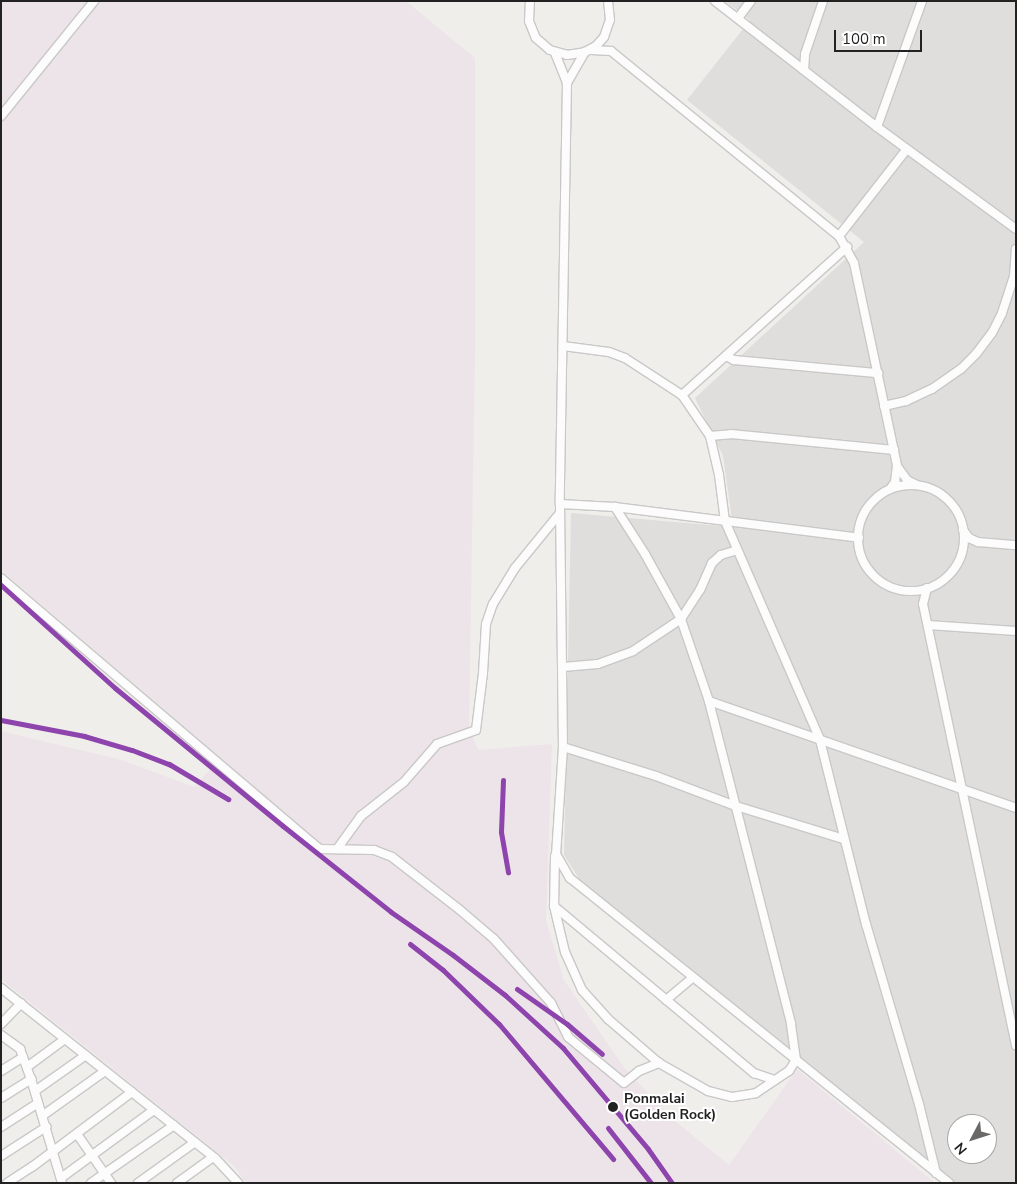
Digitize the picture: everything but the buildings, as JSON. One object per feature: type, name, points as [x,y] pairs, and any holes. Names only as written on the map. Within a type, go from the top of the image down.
[{"type":"street","points":[[1,116],[94,1]]},
{"type":"street","points":[[567,83],[588,51],[600,42],[607,32],[611,14],[609,1]]},
{"type":"street","points":[[715,1],[877,127],[1016,229]]},
{"type":"street","points":[[738,18],[751,1]]},
{"type":"street","points":[[804,70],[805,54],[823,1]]},
{"type":"street","points":[[877,127],[922,1]]},
{"type":"street","points":[[529,2],[529,21],[533,33],[540,43],[556,53],[567,56],[588,51],[611,51]]},
{"type":"street","points":[[607,32],[611,51],[839,236],[847,247],[854,263],[897,466],[895,482],[890,489],[869,506],[862,518],[858,538],[863,558],[874,575],[892,587],[912,590],[927,588],[949,575],[962,552],[964,530]]},
{"type":"street","points":[[556,53],[567,83],[560,509],[563,746],[554,906],[565,952],[582,990],[608,1019],[659,1063],[708,1091],[732,1096],[756,1093],[789,1071],[796,1060],[792,1023],[709,702],[681,619],[615,507]]},
{"type":"street","points":[[839,236],[907,149]]},
{"type":"street","points":[[682,395],[847,247]]},
{"type":"street","points":[[884,406],[906,401],[932,389],[961,369],[976,354],[992,333],[1002,313],[1014,276],[1016,249]]},
{"type":"street","points":[[563,346],[609,352],[625,358],[682,395],[710,436],[719,475],[725,521],[820,740],[844,839],[936,1173]]},
{"type":"street","points":[[726,356],[734,360],[878,373]]},
{"type":"street","points":[[710,436],[731,434],[894,450]]},
{"type":"street","points":[[897,466],[907,480],[931,489],[948,500],[956,511],[969,538],[978,542],[1016,545]]},
{"type":"street","points":[[890,489],[917,485]]},
{"type":"street","points":[[560,509],[615,507],[858,538]]},
{"type":"street","points":[[338,849],[361,816],[404,782],[437,744],[476,730],[483,673],[486,624],[493,604],[515,568],[560,509]]},
{"type":"street","points":[[962,552],[978,542]]},
{"type":"street","points":[[562,667],[598,664],[624,654],[681,619],[700,590],[712,563],[721,555],[737,550]]},
{"type":"street","points":[[1,578],[320,849],[374,850],[392,857],[460,910],[494,939],[551,1003],[568,1037],[624,1083],[639,1071],[659,1063]]},
{"type":"street","points":[[923,604],[927,588]]},
{"type":"street","points":[[912,590],[923,604],[928,625],[1016,1045]]},
{"type":"street","points":[[928,625],[1016,631]]},
{"type":"street","points":[[709,702],[1016,808]]},
{"type":"street","points":[[563,746],[656,776],[736,806],[844,839]]},
{"type":"street","points":[[556,854],[570,878],[949,1183]]},
{"type":"street","points":[[554,906],[754,1073],[774,1080]]},
{"type":"street","points":[[666,1000],[693,977]]},
{"type":"street","points":[[1,988],[195,1142],[213,1157],[238,1183]]},
{"type":"street","points":[[1,1024],[21,1004]]},
{"type":"street","points":[[1,1011],[8,1017]]},
{"type":"street","points":[[1,1034],[20,1049],[35,1091],[61,1181],[154,1110]]},
{"type":"street","points":[[27,1067],[65,1039]]},
{"type":"street","points":[[35,1091],[86,1055]]},
{"type":"street","points":[[1,1072],[23,1057]]},
{"type":"street","points":[[42,1116],[105,1071]]},
{"type":"street","points":[[1,1098],[31,1079]]},
{"type":"street","points":[[7,1183],[77,1134],[132,1092]]},
{"type":"street","points":[[1,1127],[38,1104]]},
{"type":"street","points":[[91,1183],[174,1126]]},
{"type":"street","points":[[1,1156],[46,1127]]},
{"type":"street","points":[[77,1134],[111,1183]]},
{"type":"street","points":[[138,1183],[195,1142]]},
{"type":"street","points":[[177,1183],[213,1157]]},
{"type":"shaded area","points":[[1,1],[406,1],[475,58],[475,354],[469,726],[478,750],[552,744],[546,920],[564,980],[623,1066],[669,1116],[729,1165],[797,1069],[935,1183],[246,1183],[234,1166],[1,979],[1,731],[122,760],[194,787],[215,764],[317,849],[322,845],[1,570]]},
{"type":"shaded area","points":[[725,1],[1016,1],[1016,1183],[955,1183],[580,880],[564,855],[571,513],[733,527],[723,456],[695,398],[864,242],[687,100],[750,20]]},
{"type":"transit line","points":[[1,585],[115,688],[283,826],[391,912],[453,955],[505,995],[563,1048],[648,1149],[672,1183]]},
{"type":"transit line","points":[[1,720],[84,736],[132,750],[169,764],[228,799]]},
{"type":"transit line","points":[[503,780],[501,832],[508,872]]},
{"type":"transit line","points":[[410,944],[443,970],[499,1024],[613,1159]]},
{"type":"transit line","points":[[517,989],[567,1024],[602,1054]]},
{"type":"transit line","points":[[608,1128],[651,1183]]},
{"type":"place","name":"Ponmalai (Golden Rock)","points":[[613,1107]]}]
